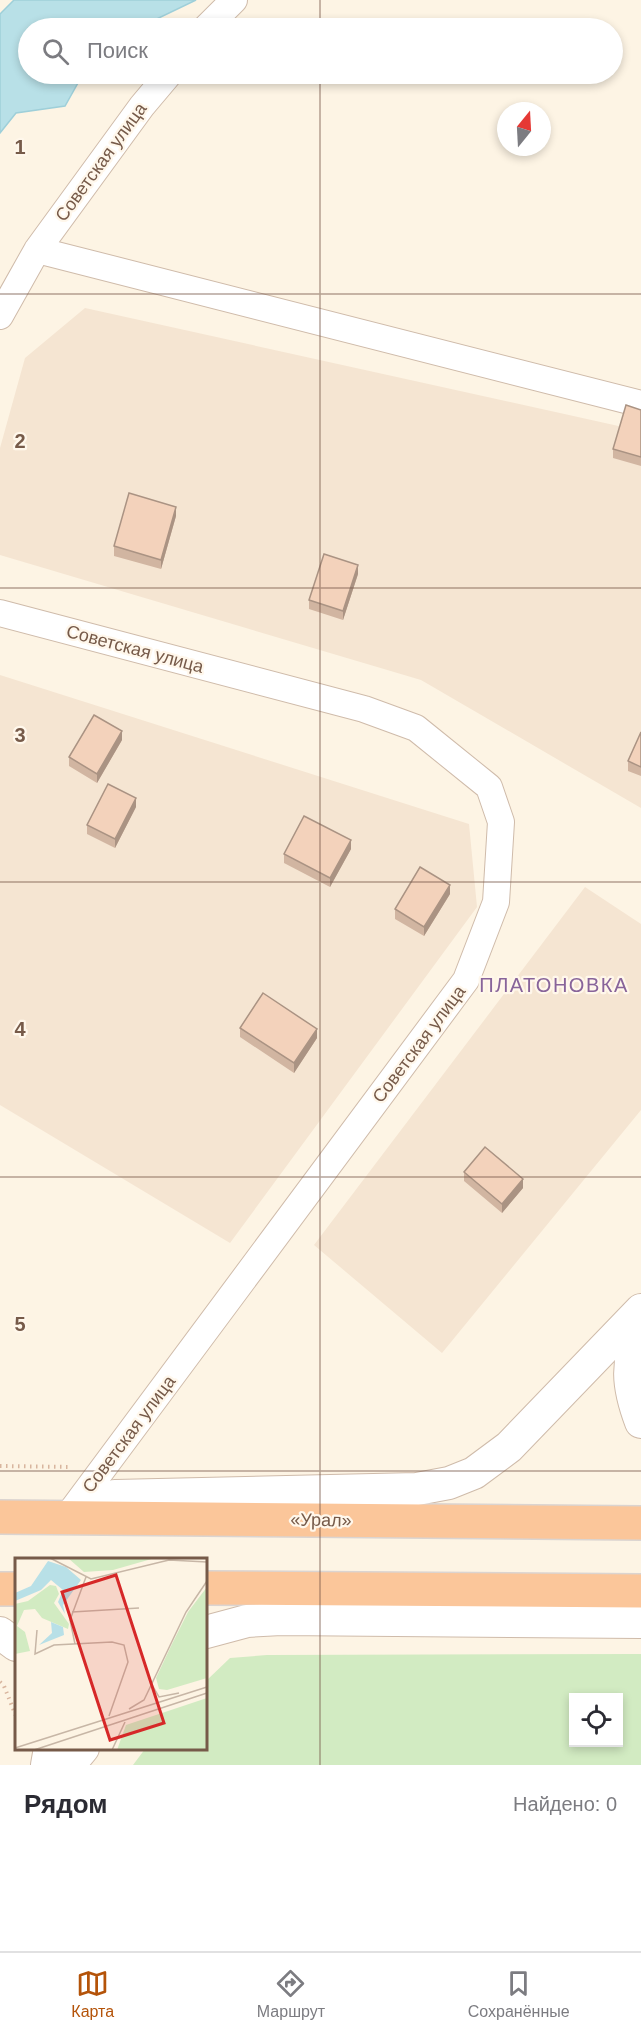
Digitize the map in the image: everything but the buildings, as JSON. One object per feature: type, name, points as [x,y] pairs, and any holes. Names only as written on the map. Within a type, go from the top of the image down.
[{"type":"highway","name":"«Урал»","points":[[0,1517],[641,1523]]},
{"type":"highway","points":[[207,1588],[641,1591]]},
{"type":"street","points":[[216,18],[234,0]]},
{"type":"street","name":"Советская улица","points":[[0,316],[37,250],[160,84]]},
{"type":"street","points":[[37,250],[641,404]]},
{"type":"street","name":"Советская улица","points":[[0,613],[364,709],[416,728],[489,787],[501,822],[496,902],[466,980],[67,1517]]},
{"type":"street","points":[[67,1517],[115,1496],[417,1489],[448,1483],[474,1473],[509,1447],[641,1310]]},
{"type":"street","points":[[641,1327],[633,1351],[629,1378],[632,1397],[641,1422]]},
{"type":"street","points":[[207,1632],[247,1621],[281,1619],[641,1622]]},
{"type":"street","points":[[0,1634],[15,1644]]},
{"type":"street","points":[[47,1765],[50,1750]]},
{"type":"street","points":[[69,1765],[82,1750]]},
{"type":"path","points":[[0,1466],[104,1467]]},
{"type":"path","points":[[0,1682],[4,1686],[15,1714]]},
{"type":"shaded area","points":[[85,308],[641,431],[641,808],[421,680],[0,555],[0,448],[25,358]]},
{"type":"shaded area","points":[[0,675],[469,824],[477,907],[230,1243],[0,1105]]},
{"type":"shaded area","points":[[585,887],[641,924],[641,1110],[442,1353],[314,1245]]},
{"type":"green space","points":[[641,1654],[641,1765],[133,1765],[144,1750],[207,1750],[207,1680],[230,1658],[267,1655]]},
{"type":"water","points":[[14,0],[196,0],[159,18],[18,18],[18,84],[77,84],[65,106],[16,113],[0,133],[0,14]]},
{"type":"district","name":"ПЛАТОНОВКА","points":[[554,985]]}]
